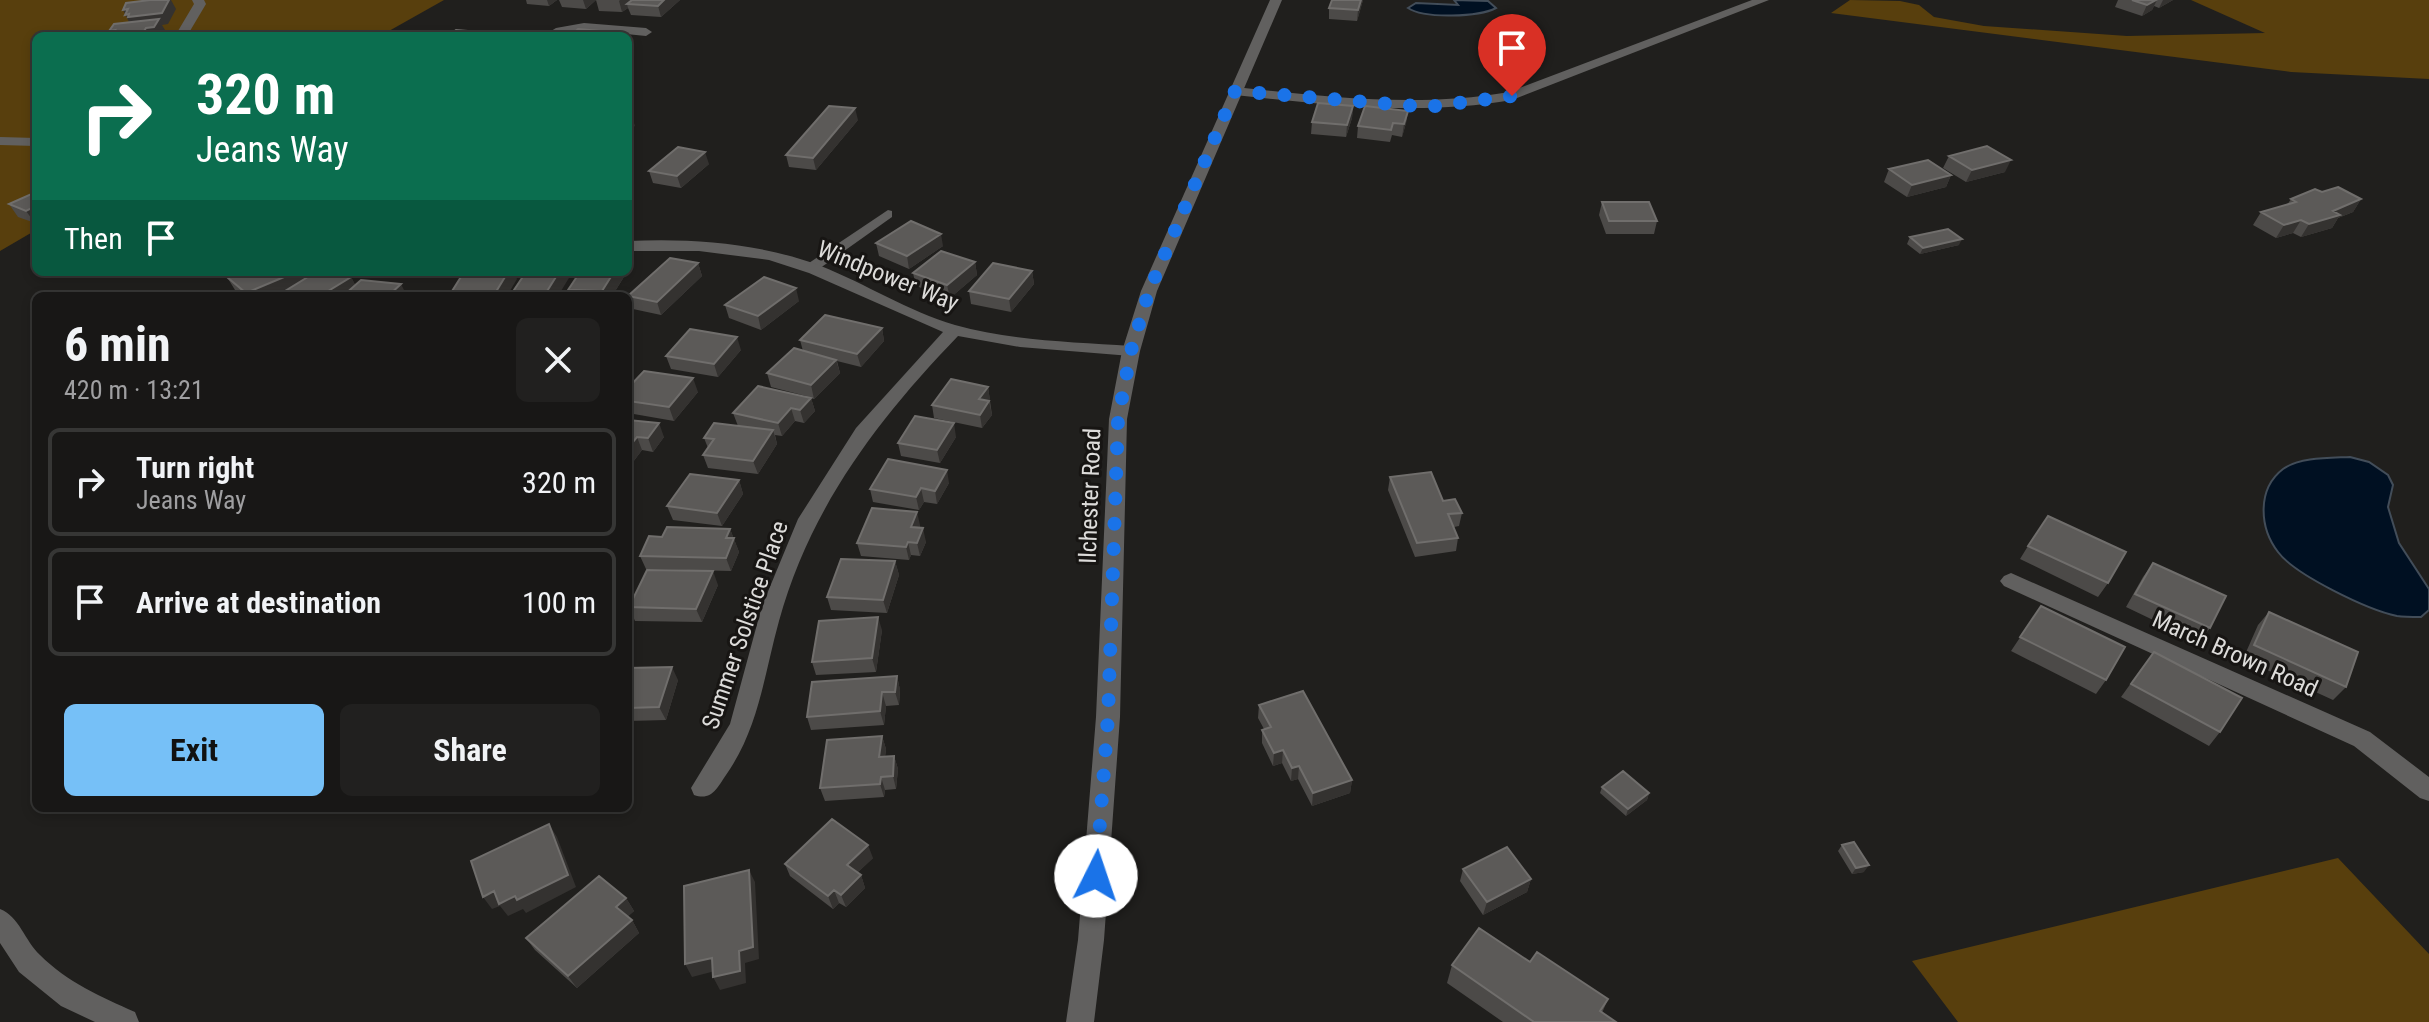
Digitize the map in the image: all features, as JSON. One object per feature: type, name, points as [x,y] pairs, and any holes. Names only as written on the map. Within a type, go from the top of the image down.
[{"type":"street","points":[[184,32],[197,11],[198,0]]},
{"type":"street","name":"Ilchester Road","points":[[1080,1022],[1091,940],[1108,717],[1118,419],[1131,351],[1149,291],[1276,0]]},
{"type":"street","points":[[1235,91],[1427,107],[1490,101],[1512,96],[1763,0]]},
{"type":"street","points":[[558,32],[589,26],[646,32]]},
{"type":"street","points":[[0,141],[32,142]]},
{"type":"street","name":"Windpower Way","points":[[632,246],[714,248],[811,268],[954,330],[1021,341],[1131,351]]},
{"type":"street","name":"Summer Solstice Place","points":[[703,788],[735,739],[752,689],[767,624],[794,550],[823,489],[899,385],[954,330]]},
{"type":"street","name":"March Brown Road","points":[[2011,581],[2362,739],[2429,791]]},
{"type":"street","points":[[0,921],[29,963],[39,972],[71,997],[125,1022]]},
{"type":"lane","points":[[811,268],[888,214]]},
{"type":"shaded area","points":[[0,0],[444,0],[387,32],[32,32],[32,232],[0,251]]},
{"type":"shaded area","points":[[1850,0],[1900,1],[1919,5],[1934,17],[1984,26],[2127,36],[2265,33],[2191,0],[2429,0],[2429,79],[2291,72],[1831,13]]},
{"type":"shaded area","points":[[2338,858],[2429,954],[2429,1022],[1958,1022],[1912,961]]},
{"type":"water","points":[[1454,0],[1488,1],[1496,8],[1452,16],[1426,14],[1408,8],[1416,3],[1458,5]]},
{"type":"water","points":[[2350,457],[2369,462],[2388,475],[2393,485],[2388,507],[2399,543],[2429,589],[2429,610],[2421,617],[2397,616],[2333,590],[2287,561],[2278,552],[2267,531],[2265,497],[2275,477],[2283,469],[2298,462]]},
{"type":"building","points":[[169,0],[162,13],[125,15],[128,9],[123,10],[126,3]]},
{"type":"building","points":[[632,0],[664,0],[658,6],[627,4]]},
{"type":"building","points":[[1332,0],[1361,0],[1358,10],[1329,8]]},
{"type":"building","points":[[2132,0],[2156,0],[2147,5]]},
{"type":"building","points":[[159,19],[154,27],[146,28],[144,32],[109,31],[114,24]]},
{"type":"building","points":[[578,29],[612,32],[575,32]]},
{"type":"building","points":[[1318,103],[1353,106],[1347,125],[1312,122]]},
{"type":"building","points":[[829,106],[855,108],[813,158],[786,155]]},
{"type":"building","points":[[1365,106],[1408,111],[1404,124],[1393,123],[1391,130],[1358,126]]},
{"type":"building","points":[[1987,146],[2011,160],[1972,170],[1949,156]]},
{"type":"building","points":[[678,147],[705,152],[677,176],[649,171]]},
{"type":"building","points":[[1928,160],[1951,175],[1912,185],[1889,169]]},
{"type":"building","points":[[2338,187],[2361,199],[2333,211],[2340,215],[2309,224],[2301,220],[2284,225],[2261,212],[2296,202],[2291,199],[2315,189],[2322,192]]},
{"type":"building","points":[[32,194],[32,208],[26,211],[9,204]]},
{"type":"building","points":[[1602,202],[1649,202],[1657,221],[1609,221]]},
{"type":"building","points":[[911,221],[941,234],[907,256],[876,243]]},
{"type":"building","points":[[1948,229],[1962,239],[1923,248],[1910,237]]},
{"type":"building","points":[[941,251],[975,262],[947,285],[913,273]]},
{"type":"building","points":[[670,258],[698,263],[657,302],[632,297],[632,292]]},
{"type":"building","points":[[993,263],[1032,271],[1009,299],[969,291]]},
{"type":"building","points":[[230,276],[286,276],[248,292],[227,277]]},
{"type":"building","points":[[310,276],[351,277],[327,292],[284,292]]},
{"type":"building","points":[[462,276],[506,276],[496,292],[452,292]]},
{"type":"building","points":[[523,276],[556,276],[546,292],[513,292]]},
{"type":"building","points":[[577,276],[611,276],[602,291],[568,290]]},
{"type":"building","points":[[764,277],[796,288],[758,316],[725,305]]},
{"type":"building","points":[[361,280],[401,284],[392,292],[348,292]]},
{"type":"building","points":[[825,315],[882,328],[857,354],[800,340]]},
{"type":"building","points":[[690,329],[737,337],[714,364],[666,356]]},
{"type":"building","points":[[794,348],[836,360],[811,385],[767,373]]},
{"type":"building","points":[[644,371],[693,378],[669,407],[632,402],[632,384]]},
{"type":"building","points":[[951,379],[988,387],[979,399],[989,401],[980,415],[932,405]]},
{"type":"building","points":[[758,386],[811,398],[800,410],[791,408],[778,423],[733,413]]},
{"type":"building","points":[[915,416],[954,423],[937,450],[898,443]]},
{"type":"building","points":[[632,420],[659,423],[648,438],[637,437],[632,443]]},
{"type":"building","points":[[714,423],[773,430],[753,461],[703,455],[714,439],[704,438]]},
{"type":"building","points":[[888,459],[947,470],[935,491],[921,488],[916,497],[870,489]]},
{"type":"building","points":[[1431,472],[1443,501],[1455,499],[1462,513],[1448,514],[1458,538],[1417,543],[1390,477]]},
{"type":"building","points":[[690,474],[739,480],[717,513],[667,506]]},
{"type":"building","points":[[872,508],[917,512],[911,527],[923,528],[917,543],[908,542],[906,547],[857,543]]},
{"type":"building","points":[[2048,516],[2126,552],[2108,583],[2028,546]]},
{"type":"building","points":[[667,527],[730,529],[726,538],[734,538],[726,558],[640,556],[649,536],[662,537]]},
{"type":"building","points":[[841,559],[895,561],[883,600],[827,597]]},
{"type":"building","points":[[2153,563],[2226,596],[2210,628],[2135,594]]},
{"type":"building","points":[[647,570],[713,571],[696,609],[632,607]]},
{"type":"building","points":[[2041,606],[2125,647],[2106,680],[2020,637]]},
{"type":"building","points":[[2269,612],[2358,652],[2346,687],[2254,645]]},
{"type":"building","points":[[878,617],[872,658],[812,662],[819,621]]},
{"type":"building","points":[[2154,652],[2242,698],[2220,732],[2131,684]]},
{"type":"building","points":[[672,667],[659,707],[632,708],[632,668]]},
{"type":"building","points":[[897,676],[895,692],[882,692],[880,711],[807,717],[812,682]]},
{"type":"building","points":[[1303,691],[1352,780],[1313,793],[1299,766],[1292,768],[1283,750],[1274,753],[1262,730],[1271,727],[1259,705]]},
{"type":"building","points":[[882,736],[879,757],[894,756],[893,776],[881,777],[880,784],[820,788],[827,740]]},
{"type":"building","points":[[1623,771],[1649,793],[1628,809],[1602,787]]},
{"type":"building","points":[[832,819],[868,845],[847,865],[861,875],[841,895],[834,890],[828,896],[785,864]]},
{"type":"building","points":[[549,824],[568,875],[517,900],[515,896],[499,904],[494,891],[483,897],[471,861]]},
{"type":"building","points":[[1854,842],[1869,865],[1856,868],[1842,845]]},
{"type":"building","points":[[1507,847],[1531,879],[1487,902],[1463,869]]},
{"type":"building","points":[[749,870],[753,947],[739,951],[740,971],[713,977],[712,958],[685,964],[684,886]]},
{"type":"building","points":[[599,876],[626,898],[616,907],[632,920],[568,976],[526,938]]},
{"type":"building","points":[[1479,928],[1530,962],[1537,952],[1608,999],[1600,1011],[1616,1022],[1534,1022],[1452,965]]},
{"type":"route","points":[[1096,876],[1108,717],[1118,419],[1131,351],[1149,291],[1235,91],[1427,107],[1512,96]]}]
